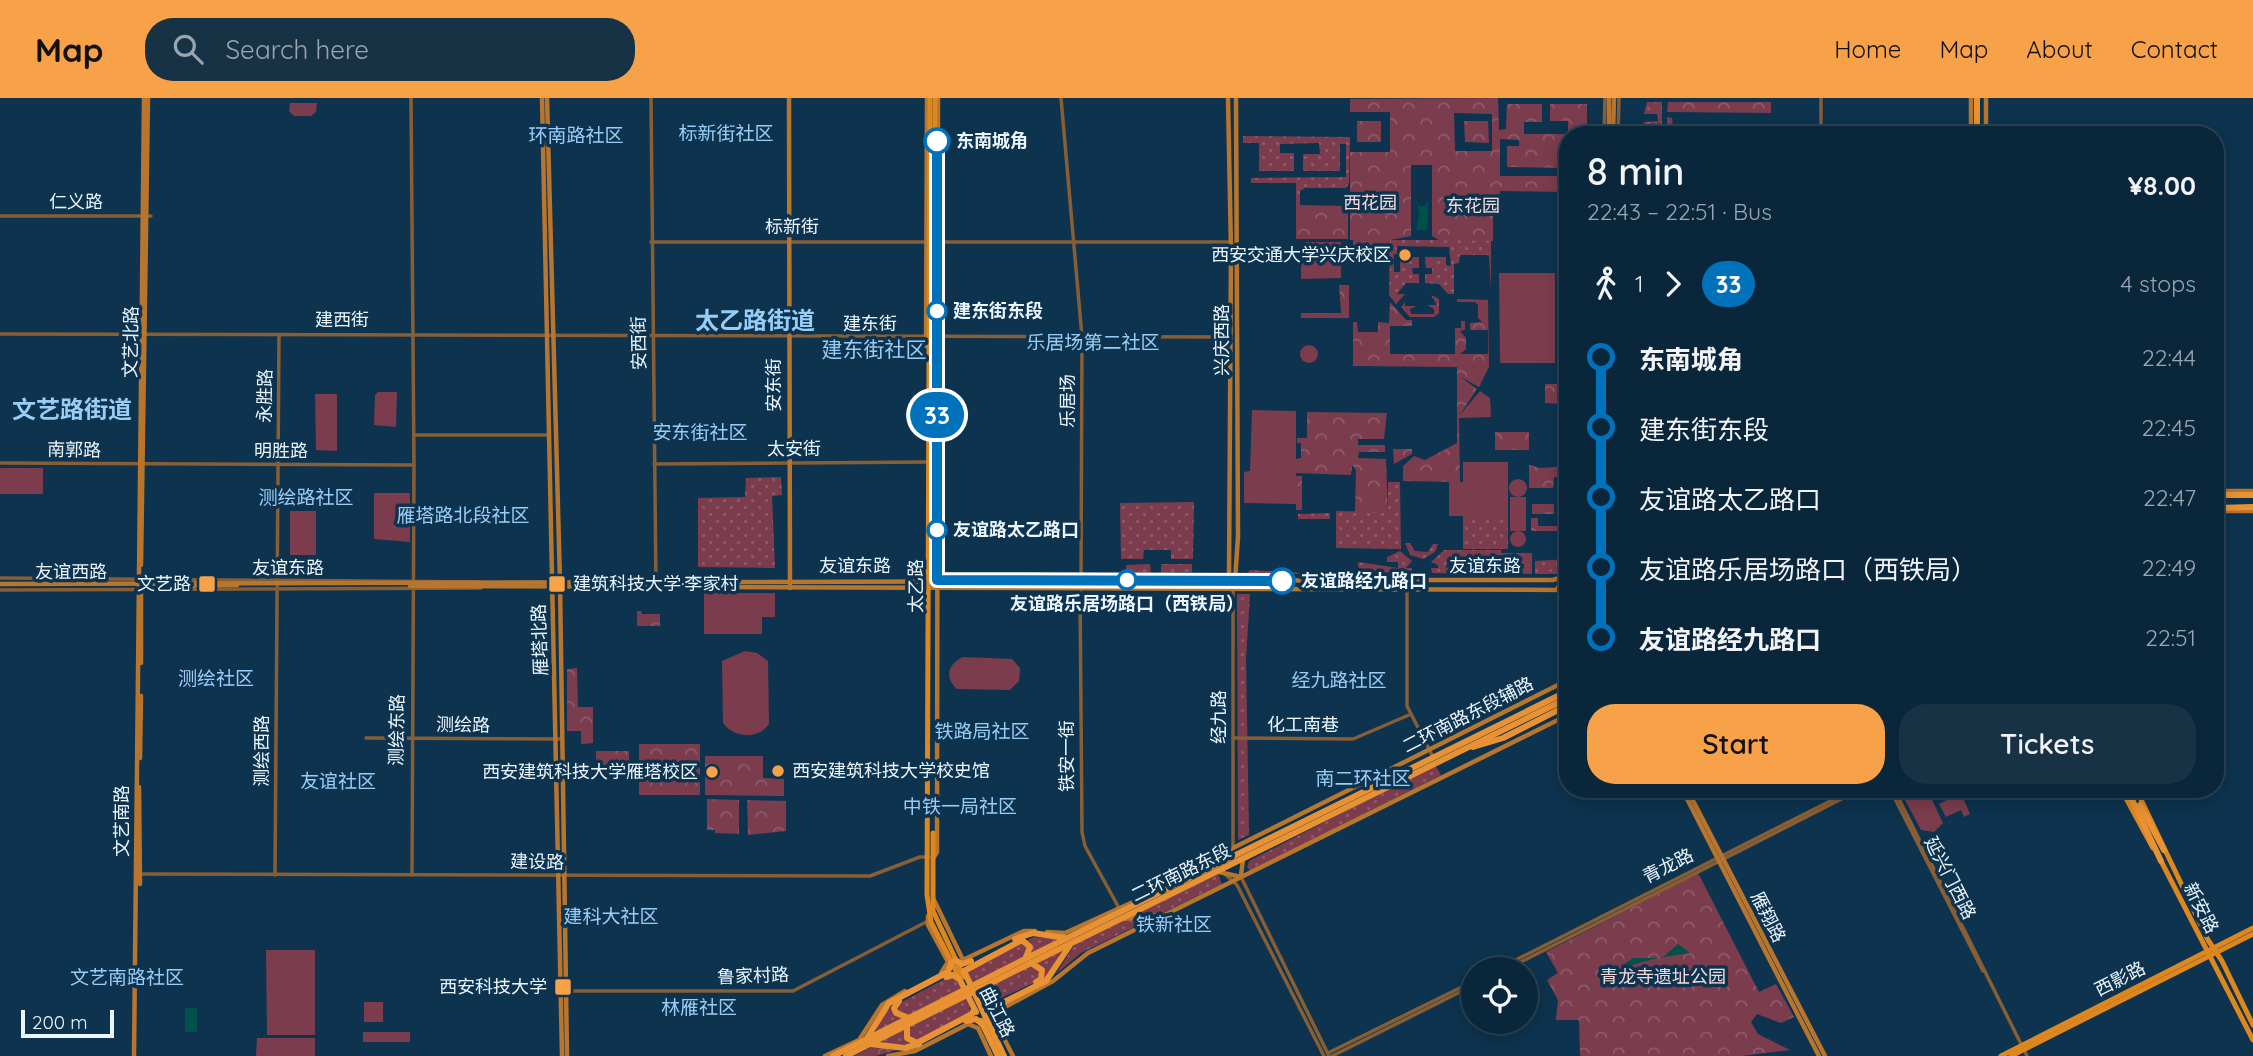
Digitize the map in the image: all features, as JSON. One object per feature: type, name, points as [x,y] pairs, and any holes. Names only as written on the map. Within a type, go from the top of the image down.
[{"type":"highway","points":[[1979,126],[1981,98]]},
{"type":"highway","points":[[2224,493],[2253,493]]},
{"type":"highway","points":[[2224,509],[2253,509]]},
{"type":"highway","points":[[1503,727],[1559,695]]},
{"type":"highway","points":[[1503,727],[1559,702]]},
{"type":"highway","points":[[1460,747],[1503,738],[1559,710]]},
{"type":"highway","points":[[1460,747],[1479,727]]},
{"type":"highway","name":"二环南路东段","points":[[1119,913],[1243,859],[1503,727]]},
{"type":"highway","name":"二环南路东段","points":[[833,1056],[908,1022],[1069,941],[1234,851],[1431,753],[1460,747]]},
{"type":"highway","points":[[2136,798],[2161,861]]},
{"type":"highway","points":[[2137,798],[2164,850]]},
{"type":"highway","points":[[846,1056],[863,1042],[888,1003],[948,972],[953,961],[965,964],[1028,934],[1069,941],[1046,981],[988,1010],[986,1024],[970,1019],[913,1047],[863,1042]]},
{"type":"highway","points":[[1017,941],[1028,943],[1028,961],[1042,970],[1041,979],[988,1007],[976,1006],[972,1014],[917,1043],[907,1038],[908,1022],[895,1013],[896,1003],[950,975],[962,980],[965,968],[1017,941]]},
{"type":"highway","name":"曲江路","points":[[962,980],[999,1054]]},
{"type":"main road","name":"文艺北路","points":[[139,584],[144,465],[141,334],[147,216],[146,98]]},
{"type":"main road","name":"雁塔北路","points":[[542,98],[560,585],[558,740]]},
{"type":"main road","name":"雁塔北路","points":[[547,98],[552,585],[564,1056]]},
{"type":"main road","name":"安东街","points":[[789,98],[790,588]]},
{"type":"main road","name":"太乙路","points":[[932,98],[931,857],[928,912],[962,980]]},
{"type":"main road","name":"兴庆西路","points":[[1228,98],[1233,242]]},
{"type":"main road","name":"兴庆西路","points":[[1232,581],[1237,577],[1238,537],[1233,337],[1236,98]]},
{"type":"main road","points":[[1611,126],[1612,98]]},
{"type":"main road","points":[[1971,98],[1971,126]]},
{"type":"main road","points":[[1981,98],[1985,126]]},
{"type":"main road","points":[[932,338],[932,584]]},
{"type":"main road","name":"友谊东路","points":[[656,584],[790,588],[1081,580],[1548,580],[1559,577]]},
{"type":"main road","name":"友谊东路","points":[[139,584],[560,585],[790,580],[1080,589],[1559,588]]},
{"type":"main road","points":[[1232,581],[1232,588]]},
{"type":"main road","name":"友谊西路","points":[[0,587],[139,584]]},
{"type":"main road","name":"文艺南路","points":[[135,1056],[139,584]]},
{"type":"main road","name":"二环南路东段辅路","points":[[1431,753],[1559,686]]},
{"type":"main road","points":[[986,1024],[999,1008],[1053,981],[1088,953],[1559,719]]},
{"type":"main road","name":"雁翔路","points":[[1689,798],[1825,1056]]},
{"type":"main road","name":"新安路","points":[[2127,798],[2211,953],[2222,961],[2253,1025]]},
{"type":"main road","name":"新安路","points":[[2164,850],[2253,1040]]},
{"type":"main road","name":"太乙路","points":[[931,857],[933,911],[938,931]]},
{"type":"main road","name":"雁翔路","points":[[1720,858],[1819,1056]]},
{"type":"main road","points":[[1241,877],[1243,859]]},
{"type":"main road","points":[[1216,872],[1241,877]]},
{"type":"main road","points":[[934,900],[963,960],[1024,931],[1065,933],[1119,913],[1168,914]]},
{"type":"main road","points":[[825,1056],[863,1042],[882,1005],[947,968],[948,962],[928,921],[928,912]]},
{"type":"main road","name":"西影路","points":[[2011,1056],[2253,931]]},
{"type":"main road","points":[[888,1056],[915,1051],[968,1024],[986,1024],[1013,1056]]},
{"type":"main road","points":[[986,1024],[999,1054]]},
{"type":"main road","name":"西影路","points":[[2001,1056],[2024,1050]]},
{"type":"street","name":"测绘东路","points":[[411,98],[414,335],[412,874]]},
{"type":"street","name":"安西街","points":[[651,98],[656,584]]},
{"type":"street","name":"乐居场","points":[[1061,98],[1082,337],[1081,580]]},
{"type":"street","points":[[1611,126],[1612,98]]},
{"type":"street","points":[[1821,98],[1821,126]]},
{"type":"street","name":"仁义路","points":[[0,216],[147,216]]},
{"type":"street","name":"标新街","points":[[651,242],[1233,242]]},
{"type":"street","name":"建西街","points":[[0,334],[550,334]]},
{"type":"street","name":"永胜路","points":[[277,584],[279,334]]},
{"type":"street","name":"建东街","points":[[550,334],[932,338],[1233,337]]},
{"type":"street","points":[[414,435],[550,435]]},
{"type":"street","name":"太安街","points":[[654,464],[931,462]]},
{"type":"street","name":"南郭路","points":[[0,463],[144,465]]},
{"type":"street","name":"明胜路","points":[[144,465],[414,465]]},
{"type":"street","points":[[0,578],[139,584]]},
{"type":"street","name":"测绘西路","points":[[275,875],[277,584]]},
{"type":"street","points":[[1407,587],[1409,715],[1431,753]]},
{"type":"street","name":"经九路","points":[[1232,588],[1234,851]]},
{"type":"street","name":"铁安一街","points":[[1080,589],[1082,832],[1085,846],[1119,913]]},
{"type":"street","name":"化工南巷","points":[[1233,738],[1353,739],[1409,715]]},
{"type":"street","name":"测绘路","points":[[366,738],[558,740]]},
{"type":"street","name":"青龙路","points":[[1530,957],[1837,798]]},
{"type":"street","name":"青龙路","points":[[1522,957],[1843,798]]},
{"type":"street","name":"延兴门西路","points":[[1897,798],[2024,1050]]},
{"type":"street","name":"建设路","points":[[138,874],[870,876],[931,857]]},
{"type":"street","points":[[1216,872],[1234,881],[1327,1055]]},
{"type":"street","points":[[1241,877],[1327,1055]]},
{"type":"street","name":"鲁家村路","points":[[563,991],[793,991],[928,921]]},
{"type":"street","points":[[1327,1055],[1461,989]]},
{"type":"green space","points":[[1498,98],[1499,130],[1506,129],[1507,104],[1542,104],[1542,122],[1524,122],[1524,134],[1559,134],[1559,168],[1507,167],[1507,146],[1519,146],[1519,140],[1500,139],[1500,176],[1559,176],[1559,192],[1500,191],[1499,216],[1493,216],[1493,241],[1439,240],[1432,236],[1432,165],[1411,165],[1411,236],[1390,240],[1390,254],[1363,253],[1362,248],[1353,248],[1353,240],[1350,240],[1350,152],[1390,152],[1390,112],[1350,112],[1350,99]],"holes":[[[1454,113],[1492,114],[1492,151],[1455,151]]]},
{"type":"green space","points":[[1647,102],[1662,102],[1662,126],[1643,126],[1644,122],[1658,121],[1657,114],[1644,114]]},
{"type":"green space","points":[[1668,102],[1771,102],[1771,113],[1667,112]]},
{"type":"green space","points":[[290,103],[317,103],[316,112],[311,116],[294,116],[289,111]]},
{"type":"green space","points":[[1550,104],[1587,104],[1587,126],[1568,126],[1568,121],[1550,121]]},
{"type":"green space","points":[[1667,117],[1672,118],[1673,126],[1667,126]]},
{"type":"green space","points":[[1357,121],[1381,121],[1381,142],[1357,142]]},
{"type":"green space","points":[[1464,121],[1488,121],[1489,143],[1465,142]]},
{"type":"green space","points":[[1243,136],[1350,137],[1349,183],[1346,188],[1305,188],[1300,191],[1300,205],[1296,205],[1296,183],[1251,183],[1251,178],[1346,177],[1346,144],[1340,144],[1340,171],[1303,171],[1303,154],[1320,154],[1319,143],[1280,144],[1280,153],[1294,153],[1294,171],[1259,171],[1259,143],[1243,143]]},
{"type":"green space","points":[[1296,205],[1348,206],[1348,239],[1296,239]]},
{"type":"green space","points":[[1390,240],[1491,240],[1491,290],[1489,255],[1460,255],[1459,263],[1454,264],[1454,294],[1448,294],[1439,284],[1425,283],[1425,274],[1432,274],[1432,268],[1426,268],[1425,257],[1446,257],[1446,265],[1451,266],[1449,247],[1397,246],[1394,272],[1400,272],[1400,257],[1419,257],[1419,268],[1412,268],[1413,274],[1419,274],[1419,283],[1406,283],[1397,294],[1405,294],[1396,304],[1389,295]]},
{"type":"green space","points":[[1306,242],[1341,242],[1341,278],[1301,279],[1301,250],[1306,250]]},
{"type":"green space","points":[[1499,273],[1555,273],[1555,363],[1500,363]]},
{"type":"green space","points":[[1339,285],[1349,285],[1349,318],[1301,318],[1301,313],[1341,313]]},
{"type":"green space","points":[[1431,295],[1439,299],[1439,313],[1434,317],[1410,317],[1401,307],[1405,302],[1405,306],[1417,306],[1410,309],[1411,314],[1434,314],[1434,309],[1427,305],[1437,305]]},
{"type":"green space","points":[[1457,299],[1488,300],[1489,367],[1479,387],[1459,376],[1477,389],[1459,416],[1480,391],[1490,398],[1491,417],[1459,418],[1460,482],[1403,481],[1403,466],[1414,456],[1425,460],[1457,443],[1457,367],[1353,366],[1353,322],[1357,322],[1358,332],[1378,332],[1378,322],[1389,323],[1390,302],[1406,320],[1412,320],[1412,326],[1390,326],[1390,354],[1455,354],[1455,328],[1461,328],[1461,321],[1465,321],[1465,330],[1460,331],[1466,338],[1466,349],[1460,354],[1488,354],[1488,330],[1470,330],[1470,323],[1482,322],[1478,318],[1478,305],[1475,302],[1457,302]]},
{"type":"green space","points":[[1305,345],[1313,345],[1318,354],[1316,361],[1305,363],[1300,358],[1300,350]]},
{"type":"green space","points":[[1545,384],[1559,384],[1559,404],[1545,403]]},
{"type":"green space","points":[[378,392],[397,392],[396,427],[374,425],[375,395]]},
{"type":"green space","points":[[315,394],[337,394],[337,451],[316,450]]},
{"type":"green space","points":[[1252,410],[1296,411],[1296,504],[1244,503],[1244,472],[1250,471]]},
{"type":"green space","points":[[1307,412],[1387,413],[1384,439],[1358,439],[1358,445],[1385,445],[1385,452],[1359,452],[1358,458],[1386,459],[1388,513],[1355,512],[1356,470],[1352,465],[1351,475],[1295,473],[1295,459],[1301,458],[1301,443],[1297,443],[1297,438],[1307,438]]},
{"type":"green space","points":[[1495,432],[1529,432],[1529,450],[1495,450]]},
{"type":"green space","points":[[1393,449],[1412,449],[1412,454],[1394,464]]},
{"type":"green space","points":[[1463,462],[1508,462],[1508,516],[1449,516],[1449,482],[1463,482]]},
{"type":"green space","points":[[1529,465],[1540,468],[1559,467],[1559,477],[1554,477],[1553,488],[1529,488]]},
{"type":"green space","points":[[0,468],[43,468],[43,494],[0,494]]},
{"type":"green space","points":[[1296,476],[1302,476],[1302,510],[1296,510]]},
{"type":"green space","points":[[781,477],[782,495],[772,496],[775,568],[698,567],[698,498],[745,497],[746,478]]},
{"type":"green space","points":[[1518,479],[1524,482],[1527,488],[1524,494],[1518,497],[1512,494],[1509,488],[1512,482]]},
{"type":"green space","points":[[1388,482],[1400,482],[1401,549],[1336,548],[1336,511],[1388,512]]},
{"type":"green space","points":[[374,493],[410,493],[410,542],[374,539]]},
{"type":"green space","points":[[1510,497],[1526,497],[1526,531],[1510,531]]},
{"type":"green space","points":[[1194,502],[1193,559],[1171,559],[1171,550],[1144,550],[1143,559],[1121,559],[1120,503]]},
{"type":"green space","points":[[1532,504],[1554,504],[1554,514],[1532,514]]},
{"type":"green space","points":[[290,511],[316,511],[316,555],[290,555]]},
{"type":"green space","points":[[1330,513],[1330,519],[1298,519],[1298,514]]},
{"type":"green space","points":[[1463,516],[1508,516],[1508,549],[1463,549]]},
{"type":"green space","points":[[1531,518],[1538,518],[1538,526],[1559,526],[1559,531],[1531,531]]},
{"type":"green space","points":[[1515,531],[1521,531],[1526,539],[1524,545],[1515,547],[1510,542],[1510,536]]},
{"type":"green space","points":[[1405,543],[1410,543],[1415,551],[1428,552],[1433,544],[1438,544],[1435,552],[1423,559],[1410,555]]},
{"type":"green space","points":[[1444,550],[1501,550],[1501,555],[1491,555],[1491,558],[1447,562],[1446,568],[1501,561],[1501,575],[1432,573],[1431,568],[1438,568],[1438,565],[1431,562]]},
{"type":"green space","points":[[1400,551],[1412,561],[1406,568],[1412,568],[1412,572],[1326,574],[1358,572],[1358,562],[1398,568],[1398,562],[1387,562],[1387,557]]},
{"type":"green space","points":[[1501,553],[1532,553],[1532,574],[1501,573]]},
{"type":"green space","points":[[1559,560],[1559,574],[1535,574],[1535,561]]},
{"type":"green space","points":[[1150,564],[1151,573],[1126,574],[1126,565]]},
{"type":"green space","points":[[1161,564],[1192,564],[1192,572],[1161,573]]},
{"type":"green space","points":[[1250,570],[1323,574],[1246,574]]},
{"type":"green space","points":[[704,593],[775,593],[775,617],[762,617],[762,634],[704,634]]},
{"type":"green space","points":[[1237,594],[1250,594],[1246,659],[1249,835],[1238,840]]},
{"type":"green space","points":[[637,611],[642,614],[660,614],[660,626],[637,626]]},
{"type":"green space","points":[[745,651],[757,653],[768,661],[769,724],[753,735],[733,732],[723,723],[722,661]]},
{"type":"green space","points":[[963,657],[1012,659],[1020,668],[1019,681],[1010,690],[957,689],[949,675],[954,663]]},
{"type":"green space","points":[[577,668],[578,707],[593,707],[593,743],[581,744],[581,731],[567,731],[567,669]]},
{"type":"green space","points":[[639,744],[700,744],[700,795],[639,795]]},
{"type":"green space","points":[[596,751],[629,751],[629,768],[596,768]]},
{"type":"green space","points":[[705,756],[763,756],[763,778],[784,779],[784,796],[705,795]]},
{"type":"green space","points":[[1435,765],[1441,775],[1250,871],[1247,867],[1249,861]]},
{"type":"green space","points":[[1931,798],[1943,823],[1934,832],[1921,830],[1905,800]]},
{"type":"green space","points":[[1951,798],[1963,798],[1970,814],[1964,817],[1961,810],[1946,817],[1939,804]]},
{"type":"green space","points":[[707,799],[739,800],[739,834],[707,830]]},
{"type":"green space","points":[[747,800],[786,801],[786,831],[748,835]]},
{"type":"green space","name":"青龙寺遗址公园","points":[[1698,873],[1759,992],[1776,984],[1794,1017],[1781,1023],[1757,1014],[1751,1022],[1758,1034],[1790,1050],[1741,1056],[1580,1056],[1579,1020],[1556,1020],[1558,1000],[1547,980],[1558,973],[1546,952]]},
{"type":"green space","points":[[1218,874],[1222,884],[1081,953],[1056,974],[1075,944]]},
{"type":"green space","points":[[1034,937],[1055,939],[1061,952],[1047,977],[983,1006],[966,975],[967,969]]},
{"type":"green space","points":[[266,950],[315,950],[315,1035],[267,1035]]},
{"type":"green space","points":[[950,976],[956,978],[970,1006],[969,1014],[908,1045],[883,1043],[875,1027],[885,1011]]},
{"type":"green space","points":[[364,1002],[383,1002],[383,1022],[364,1022]]},
{"type":"green space","points":[[363,1032],[410,1032],[410,1042],[363,1042]]},
{"type":"green space","points":[[257,1038],[315,1038],[315,1056],[256,1056]]},
{"type":"green space","points":[[873,1046],[901,1049],[876,1056],[854,1056]]},
{"type":"shaded area","points":[[1416,199],[1419,206],[1425,206],[1428,199],[1427,230],[1416,230],[1419,215]]},
{"type":"shaded area","points":[[1678,944],[1690,953],[1675,955],[1663,957]]},
{"type":"shaded area","points":[[1633,958],[1660,958],[1637,963],[1625,969],[1623,965]]},
{"type":"shaded area","points":[[185,1008],[197,1008],[197,1032],[185,1032]]},
{"type":"bus line","name":"33","points":[[937,141],[937,580],[1282,581]]},
{"type":"place","name":"东南城角","points":[[937,141]]},
{"type":"place","name":"西安交通大学兴庆校区","points":[[1405,255]]},
{"type":"place","name":"建东街东段","points":[[937,311]]},
{"type":"place","name":"友谊路太乙路口","points":[[937,530]]},
{"type":"place","name":"友谊路乐居场路口（西铁局）","points":[[1127,580]]},
{"type":"place","name":"友谊路经九路口","points":[[1282,581]]},
{"type":"place","name":"文艺路","points":[[207,584]]},
{"type":"place","name":"建筑科技大学·李家村","points":[[557,584]]},
{"type":"place","name":"西安建筑科技大学校史馆","points":[[778,771]]},
{"type":"place","name":"西安建筑科技大学雁塔校区","points":[[712,772]]},
{"type":"place","name":"西安科技大学","points":[[563,987]]},
{"type":"district","name":"标新街社区","points":[[726,133]]},
{"type":"district","name":"环南路社区","points":[[576,135]]},
{"type":"district","name":"太乙路街道","points":[[755,321]]},
{"type":"district","name":"乐居场第二社区","points":[[1093,342]]},
{"type":"district","name":"建东街社区","points":[[874,350]]},
{"type":"district","name":"文艺路街道","points":[[72,410]]},
{"type":"district","name":"安东街社区","points":[[700,432]]},
{"type":"district","name":"测绘路社区","points":[[306,497]]},
{"type":"district","name":"雁塔路北段社区","points":[[463,515]]},
{"type":"district","name":"测绘社区","points":[[216,678]]},
{"type":"district","name":"经九路社区","points":[[1339,680]]},
{"type":"district","name":"铁路局社区","points":[[982,731]]},
{"type":"district","name":"南二环社区","points":[[1363,778]]},
{"type":"district","name":"友谊社区","points":[[338,781]]},
{"type":"district","name":"中铁一局社区","points":[[960,806]]},
{"type":"district","name":"建科大社区","points":[[611,916]]},
{"type":"district","name":"铁新社区","points":[[1174,924]]},
{"type":"district","name":"文艺南路社区","points":[[127,977]]},
{"type":"district","name":"林雁社区","points":[[699,1007]]},
{"type":"park label","name":"西花园","points":[[1370,203]]},
{"type":"park label","name":"东花园","points":[[1473,206]]}]
